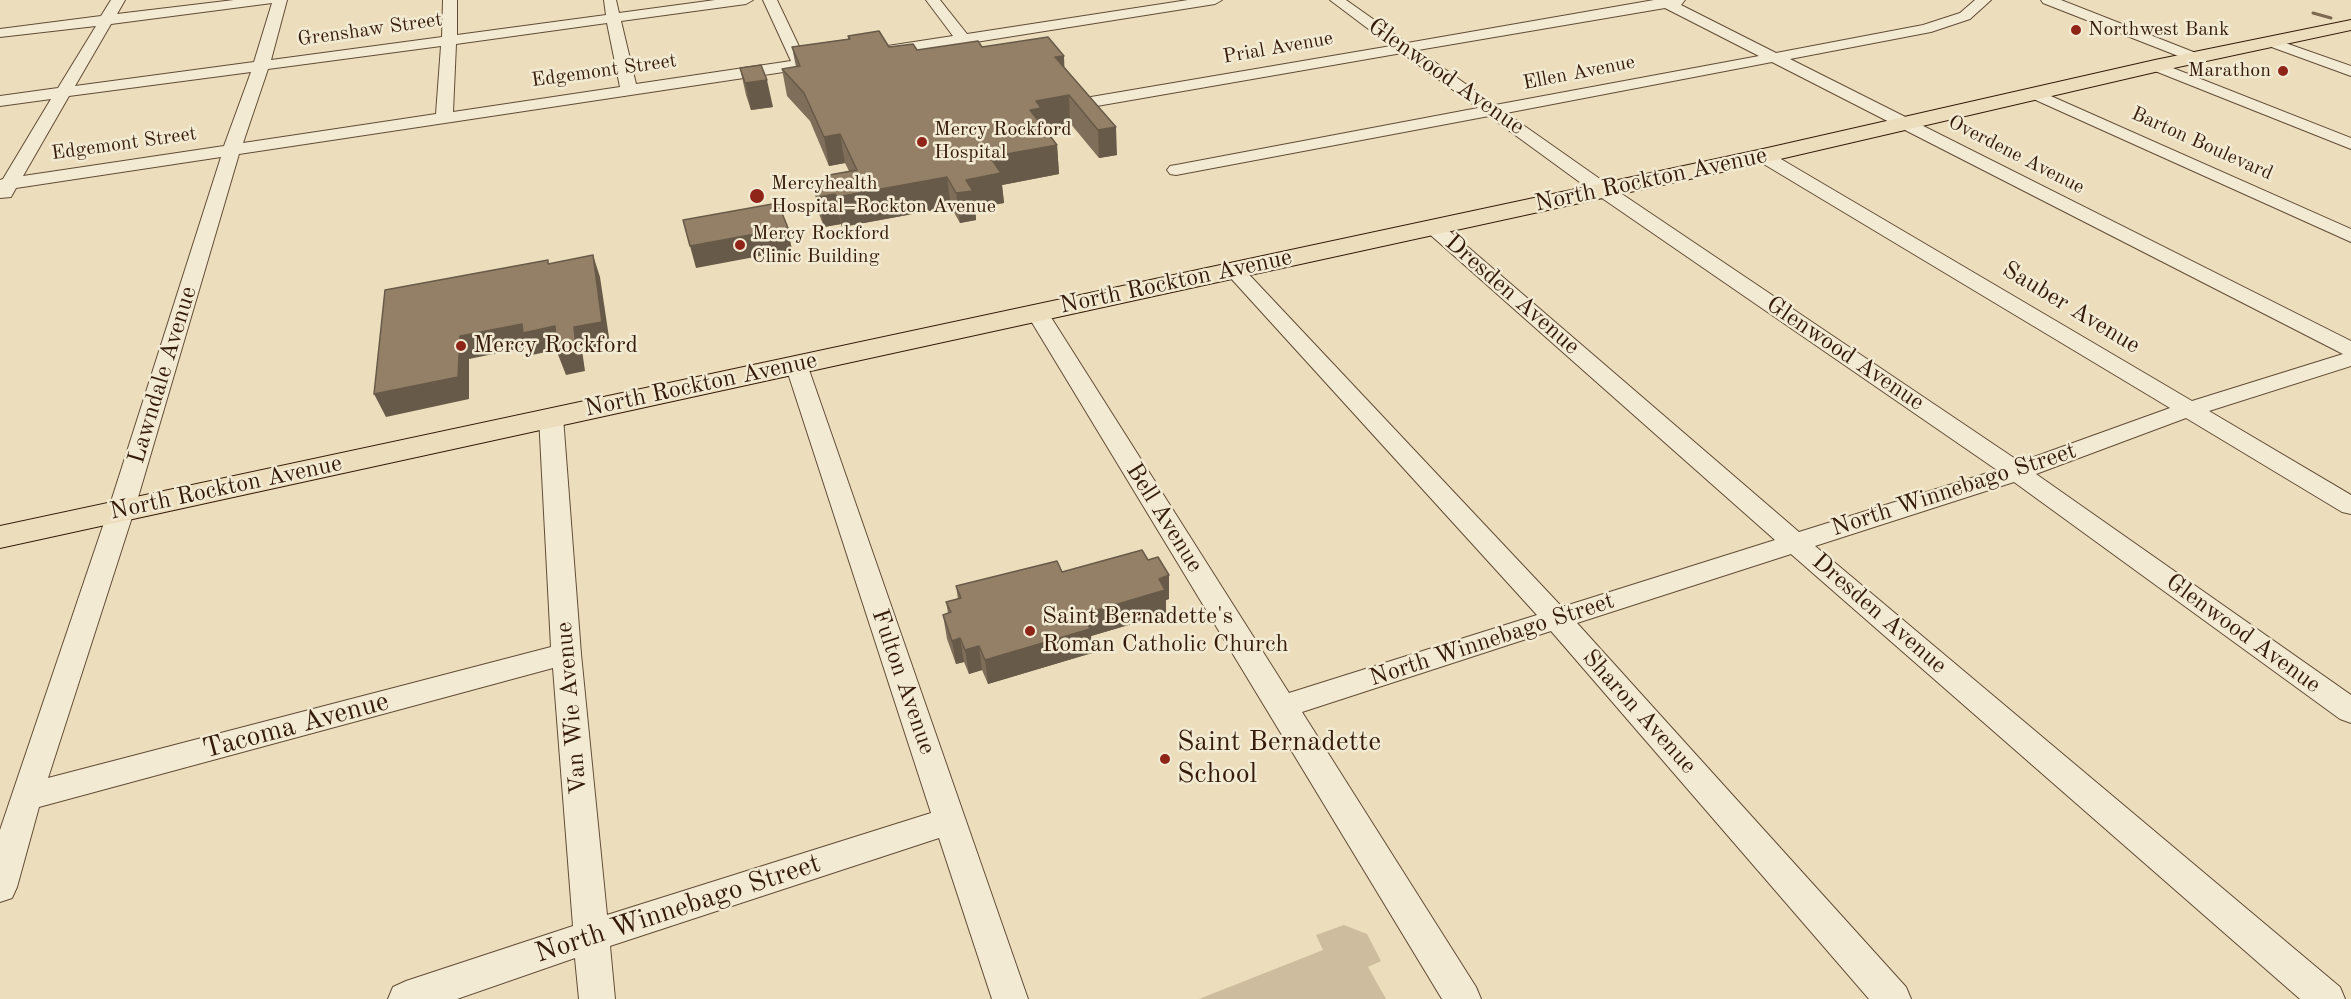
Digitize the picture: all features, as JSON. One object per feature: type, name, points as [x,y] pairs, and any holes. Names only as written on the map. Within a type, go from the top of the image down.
[{"type":"main road","name":"North Rockton Avenue","points":[[0,537],[1036,311],[1763,156],[2155,66],[2351,25]]},
{"type":"street","points":[[3,190],[65,92],[118,0]]},
{"type":"street","points":[[0,33],[269,0]]},
{"type":"street","name":"Lawndale Avenue","points":[[0,887],[26,797],[121,511],[280,0]]},
{"type":"street","points":[[444,117],[450,40],[450,0]]},
{"type":"street","points":[[609,0],[629,90]]},
{"type":"street","name":"Grenshaw Street","points":[[0,101],[746,0]]},
{"type":"street","points":[[770,0],[800,64]]},
{"type":"street","points":[[933,0],[964,40]]},
{"type":"street","points":[[865,55],[1215,0]]},
{"type":"street","name":"Glenwood Avenue","points":[[1337,0],[1603,190],[2017,472],[2351,711]]},
{"type":"street","name":"Ellen Avenue","points":[[1176,170],[1926,29],[1965,15],[1983,0]]},
{"type":"street","points":[[2049,0],[2196,58]]},
{"type":"street","name":"Prial Avenue","points":[[1091,102],[1670,1]]},
{"type":"street","name":"Overdene Avenue","points":[[1670,1],[1773,57],[2351,350]]},
{"type":"street","points":[[2271,42],[2351,71]]},
{"type":"street","name":"Edgemont Street","points":[[3,190],[444,117],[843,58]]},
{"type":"street","points":[[2155,66],[2351,144]]},
{"type":"street","name":"Barton Boulevard","points":[[2035,94],[2351,236]]},
{"type":"street","name":"Sauber Avenue","points":[[1763,156],[2351,506]]},
{"type":"street","name":"Dresden Avenue","points":[[1434,227],[1794,542],[2327,999]]},
{"type":"street","name":"Sharon Avenue","points":[[1234,270],[1557,619],[1893,999]]},
{"type":"street","name":"Bell Avenue","points":[[1036,311],[1463,999]]},
{"type":"street","name":"North Winnebago Street","points":[[1282,707],[2017,472],[2187,410],[2351,359]]},
{"type":"street","name":"Fulton Avenue","points":[[796,364],[1010,999]]},
{"type":"street","name":"Van Wie Avenue","points":[[551,417],[566,654],[597,999]]},
{"type":"street","name":"Tacoma Avenue","points":[[26,797],[566,654]]},
{"type":"street","name":"North Winnebago Street","points":[[406,999],[592,936],[950,821]]},
{"type":"shaded area","points":[[1344,925],[1367,934],[1381,961],[1368,967],[1386,999],[1199,999],[1323,950],[1316,935]]},
{"type":"building","name":"Mercy Rockford Hospital","points":[[879,31],[889,47],[913,44],[917,50],[978,41],[982,47],[1048,37],[1064,56],[1055,57],[1116,127],[1098,130],[1069,95],[1036,101],[1041,108],[1030,110],[1057,145],[990,157],[1001,173],[966,180],[973,191],[956,193],[947,177],[837,197],[835,194],[818,197],[813,184],[832,181],[829,175],[857,170],[840,134],[824,137],[804,93],[782,69],[800,66],[792,47],[850,39],[848,36]]},
{"type":"building","points":[[761,65],[767,80],[745,83],[740,68]]},
{"type":"building","points":[[778,203],[788,228],[690,246],[683,220]]},
{"type":"building","name":"Mercy Rockford","points":[[593,255],[602,322],[574,327],[576,348],[557,352],[555,326],[523,333],[522,324],[460,336],[458,377],[374,394],[385,290],[548,260],[548,264]]},
{"type":"building","points":[[1142,550],[1148,560],[1158,557],[1169,575],[1159,579],[1165,590],[1084,614],[1090,629],[985,660],[979,646],[965,650],[960,638],[952,641],[943,615],[951,612],[946,602],[961,598],[956,586],[1057,561],[1062,572]]},
{"type":"waterway","points":[[2313,13],[2331,18]]},
{"type":"place","name":"Northwest Bank","points":[[2076,30]]},
{"type":"place","name":"Marathon","points":[[2283,71]]},
{"type":"place","name":"Mercy Rockford Hospital","points":[[922,142]]},
{"type":"place","name":"Mercyhealth Hospital–Rockton Avenue","points":[[757,196]]},
{"type":"place","name":"Mercy Rockford Clinic Building","points":[[740,245]]},
{"type":"place","name":"Mercy Rockford","points":[[461,346]]},
{"type":"place","name":"Saint Bernadette's Roman Catholic Church","points":[[1030,631]]},
{"type":"place","name":"Saint Bernadette School","points":[[1165,759]]}]
